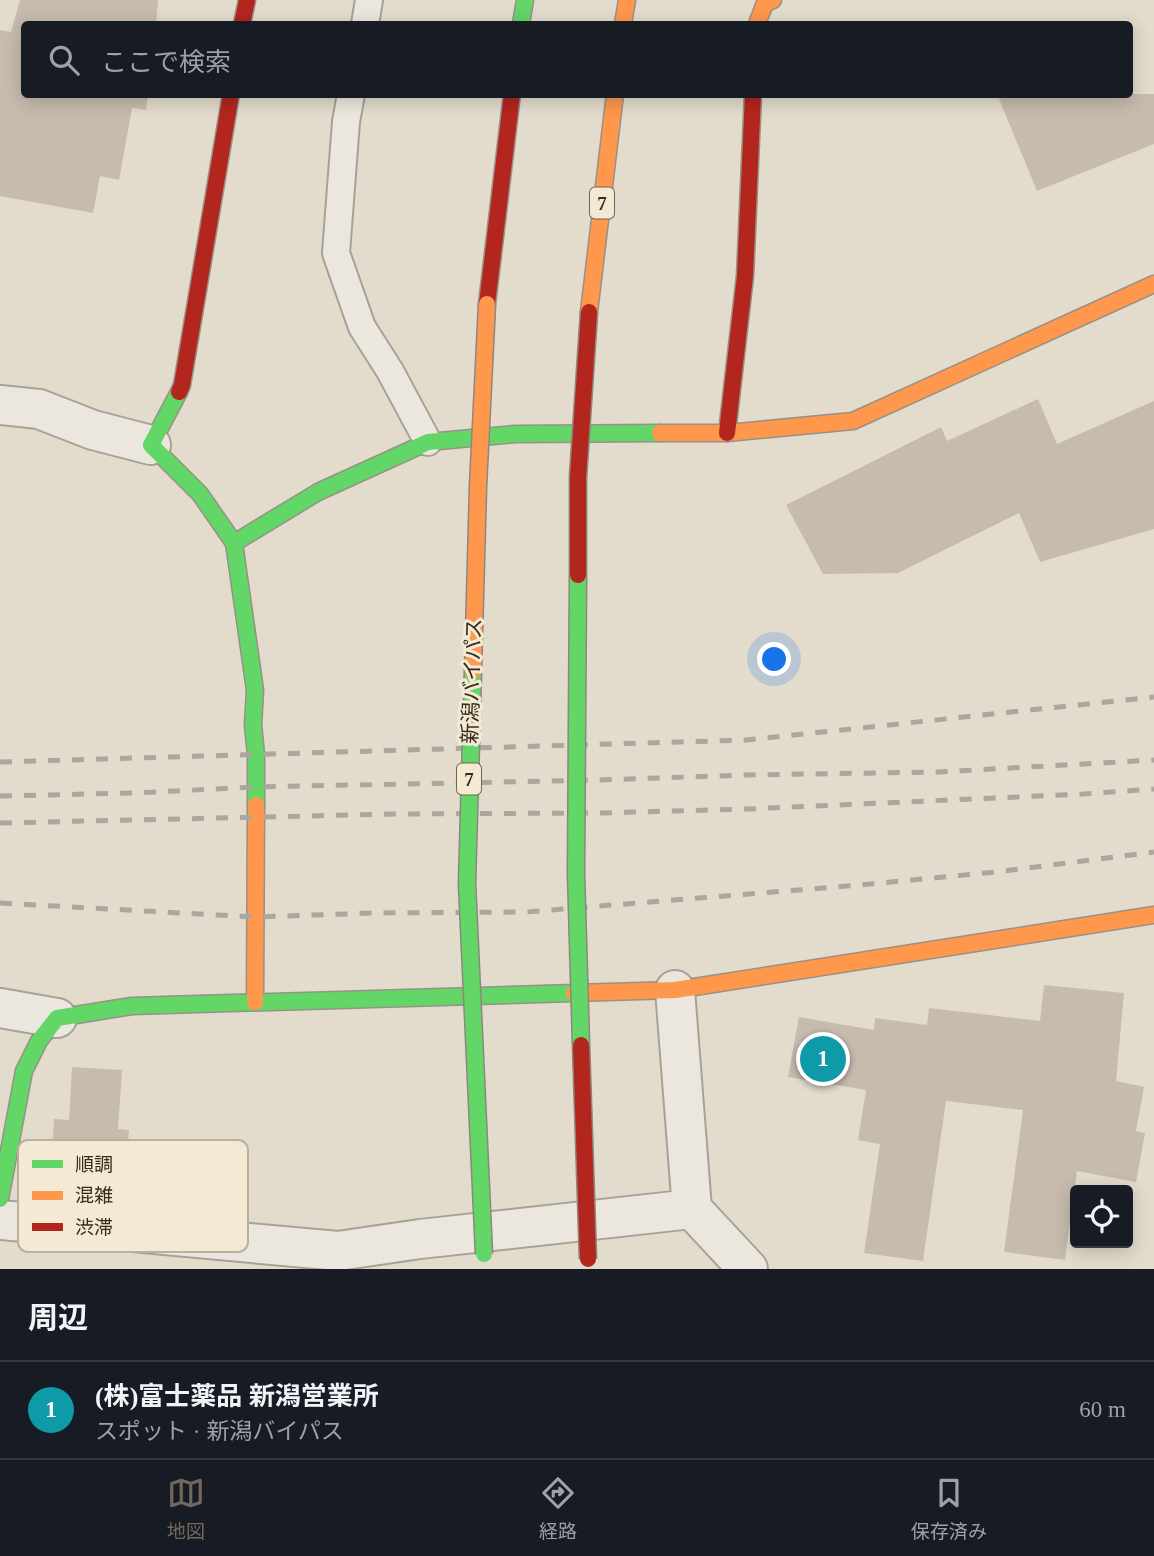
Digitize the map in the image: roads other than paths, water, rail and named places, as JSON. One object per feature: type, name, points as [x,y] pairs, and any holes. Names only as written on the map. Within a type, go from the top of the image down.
[{"type":"main road","points":[[243,21],[247,0]]},
{"type":"main road","points":[[522,21],[525,0]]},
{"type":"main road","points":[[624,21],[627,0]]},
{"type":"main road","points":[[230,98],[182,385],[151,445],[200,494],[234,543],[255,690],[255,1002]]},
{"type":"main road","name":"新潟バイパス","points":[[485,1262],[467,883],[478,487],[487,304],[512,98]]},
{"type":"main road","name":"7","points":[[588,1264],[576,860],[578,477],[589,312],[615,98]]},
{"type":"main road","points":[[727,433],[745,276],[753,98]]},
{"type":"main road","points":[[234,543],[318,492],[428,442],[515,434],[727,433],[853,421],[1154,284]]},
{"type":"main road","points":[[0,1199],[24,1071],[39,1041],[57,1018],[132,1006],[675,990],[1154,915]]},
{"type":"street","points":[[0,405],[39,409],[93,429],[151,445]]},
{"type":"street","points":[[675,990],[692,1209],[748,1269]]},
{"type":"street","points":[[0,1008],[57,1018]]},
{"type":"street","points":[[248,1249],[337,1260],[420,1238],[692,1209]]},
{"type":"street","points":[[0,1220],[18,1222]]},
{"type":"lane","points":[[366,21],[369,0]]},
{"type":"lane","points":[[350,98],[336,253],[362,327],[390,371],[428,442]]},
{"type":"railway","points":[[0,762],[746,740],[1154,697]]},
{"type":"railway","points":[[0,796],[256,787],[939,772],[1154,760]]},
{"type":"railway","points":[[0,823],[748,809],[1154,789]]},
{"type":"railway","points":[[0,903],[254,917],[526,912],[860,885],[996,872],[1154,852]]},
{"type":"place","name":"(株)富士薬品 新潟営業所","points":[[823,1059]]}]
